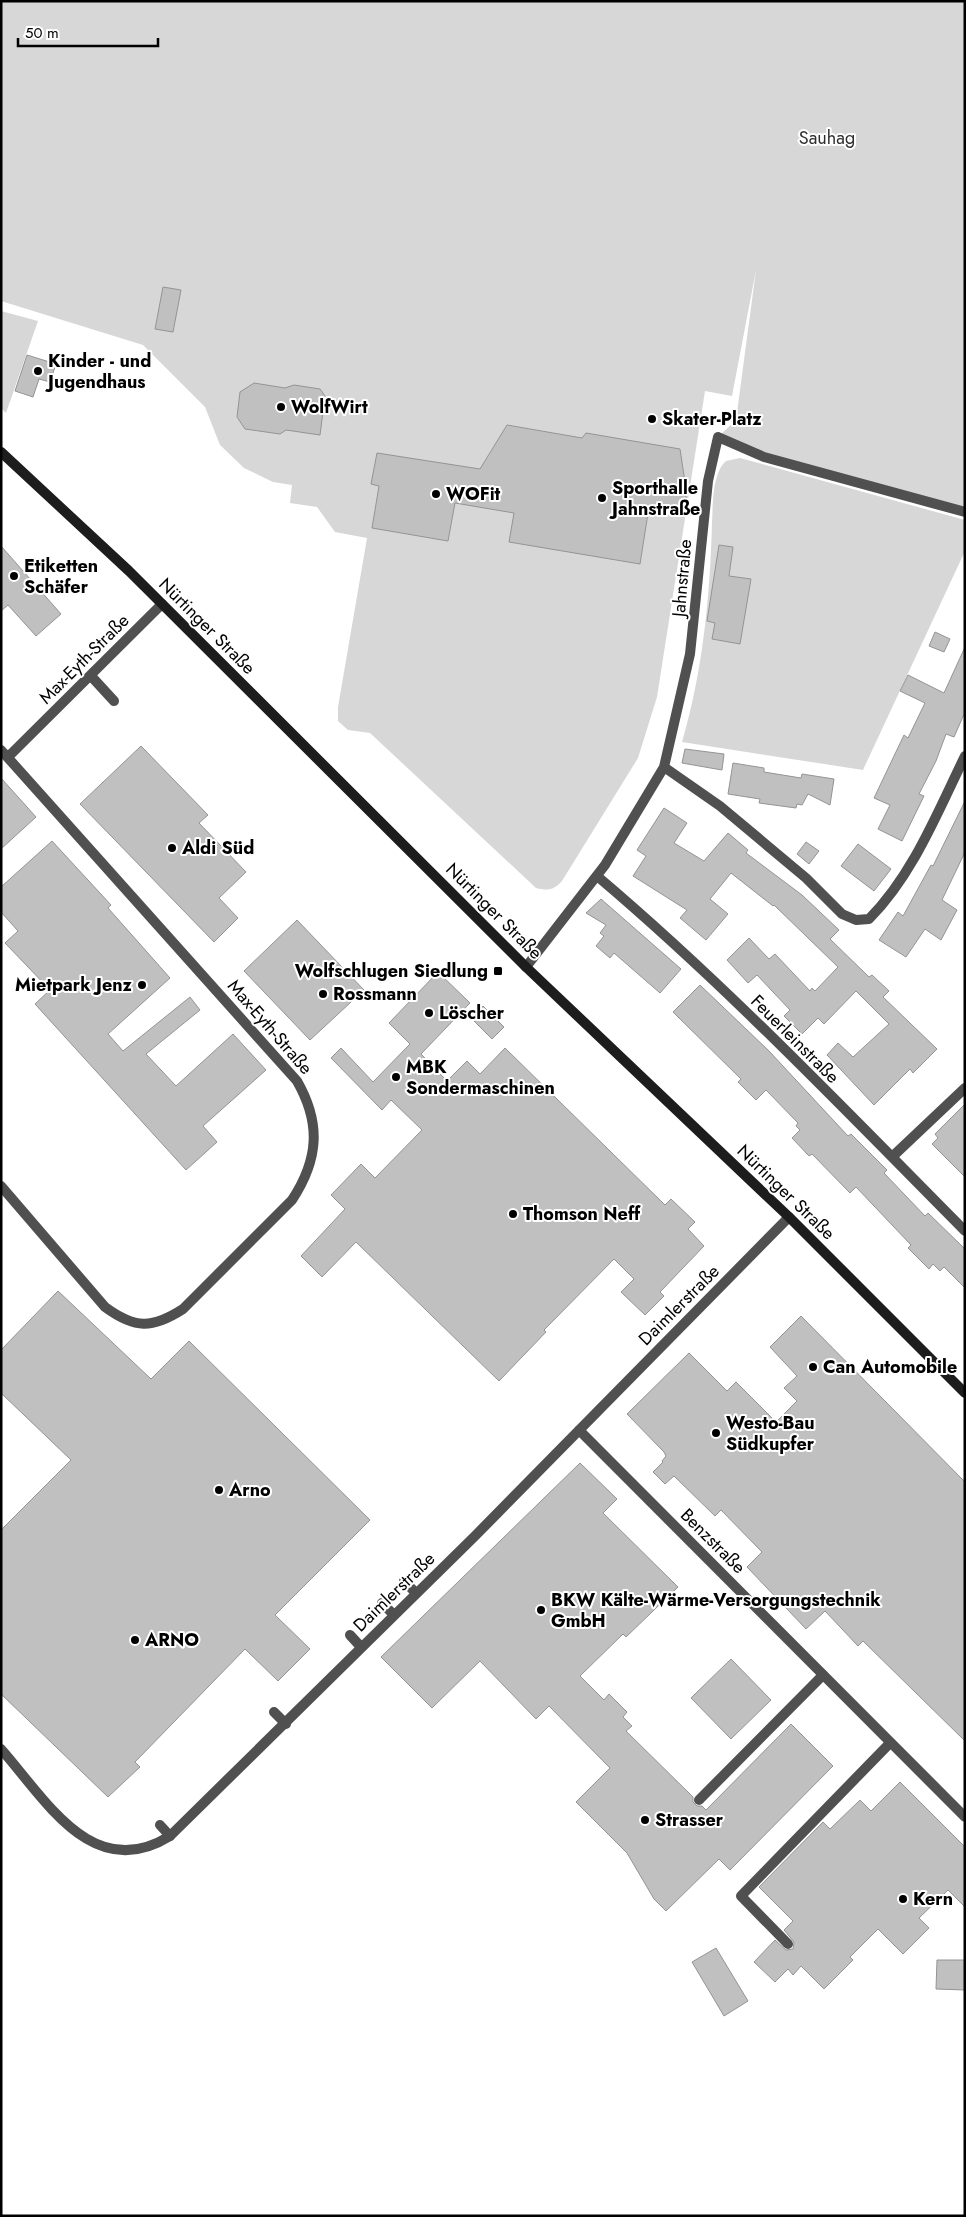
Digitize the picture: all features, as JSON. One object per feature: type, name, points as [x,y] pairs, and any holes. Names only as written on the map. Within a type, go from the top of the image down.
[{"type":"main road","name":"Nürtinger Straße","points":[[1,452],[66,511],[162,604],[526,967],[789,1217],[965,1393]]},
{"type":"street","name":"Jahnstraße","points":[[526,967],[597,876],[664,767],[690,654],[708,481],[718,437],[764,457],[965,512]]},
{"type":"street","name":"Max-Eyth-Straße","points":[[1,1186],[105,1307],[122,1320],[136,1324],[150,1324],[167,1320],[183,1309],[292,1200],[304,1182],[314,1139],[314,1120],[307,1099],[297,1081],[4,754],[91,676],[162,604]]},
{"type":"street","points":[[91,676],[114,701]]},
{"type":"street","points":[[664,767],[720,806],[806,878],[842,914],[856,920],[869,919],[883,905],[922,843],[965,756]]},
{"type":"street","name":"Feuerleinstraße","points":[[597,876],[639,911],[722,990],[965,1231]]},
{"type":"street","points":[[892,1157],[965,1088]]},
{"type":"street","name":"Daimlerstraße","points":[[1,1749],[69,1827],[99,1847],[120,1851],[137,1850],[153,1847],[170,1836],[286,1724],[789,1217]]},
{"type":"street","name":"Benzstraße","points":[[579,1430],[965,1817]]},
{"type":"street","points":[[404,1581],[416,1593]]},
{"type":"street","points":[[382,1603],[394,1615]]},
{"type":"street","points":[[350,1635],[361,1647]]},
{"type":"street","points":[[699,1800],[823,1675]]},
{"type":"street","points":[[274,1712],[286,1724]]},
{"type":"street","points":[[788,1944],[740,1896],[890,1743]]},
{"type":"street","points":[[160,1825],[170,1836]]},
{"type":"green space","name":"Sauhag","points":[[1,1],[965,1],[965,512],[800,467],[718,437],[736,420],[756,270],[732,396],[705,391],[657,697],[638,758],[562,881],[550,889],[536,888],[370,733],[348,730],[338,721],[338,707],[367,538],[335,532],[317,507],[290,503],[292,485],[273,482],[244,468],[220,445],[205,407],[143,345],[1,301]]},
{"type":"green space","points":[[1,311],[38,321],[6,413],[1,408]]},
{"type":"green space","points":[[740,458],[965,520],[965,551],[863,770],[682,742],[695,688],[704,633],[713,499],[716,481],[721,466],[726,461]]},
{"type":"building","points":[[163,287],[181,290],[173,332],[155,329]]},
{"type":"building","name":"Kinder - und Jugendhaus","points":[[27,355],[56,364],[50,382],[39,379],[33,397],[15,391]]},
{"type":"building","name":"WolfWirt","points":[[254,383],[285,388],[294,385],[320,389],[325,396],[320,435],[286,430],[280,434],[245,429],[237,417],[240,392]]},
{"type":"building","name":"Sporthalle Jahnstraße","points":[[507,425],[582,438],[586,433],[680,449],[686,489],[686,513],[649,507],[640,564],[509,542],[514,513],[455,503],[448,541],[372,528],[379,486],[371,484],[377,453],[480,469]]},
{"type":"building","points":[[719,545],[733,547],[729,576],[751,579],[740,644],[712,639],[715,623],[707,621]]},
{"type":"building","name":"Etiketten Schäfer","points":[[1,546],[61,614],[36,636],[8,605],[1,611]]},
{"type":"building","points":[[935,632],[950,639],[944,652],[929,646]]},
{"type":"building","points":[[965,647],[965,712],[954,737],[946,734],[936,761],[919,794],[924,796],[902,841],[878,829],[890,805],[874,798],[904,735],[908,738],[925,703],[900,691],[908,675],[944,693]]},
{"type":"building","name":"Aldi Süd","points":[[141,746],[208,815],[199,823],[246,872],[219,898],[238,918],[214,942],[80,804]]},
{"type":"building","points":[[685,749],[724,754],[722,770],[682,763]]},
{"type":"building","points":[[733,763],[764,768],[764,772],[801,778],[802,774],[834,779],[830,805],[808,794],[802,805],[797,804],[796,808],[759,803],[760,799],[728,794]]},
{"type":"building","points":[[1,778],[36,817],[1,849]]},
{"type":"building","points":[[965,801],[965,852],[942,900],[957,910],[941,940],[925,929],[906,957],[879,940],[898,912],[903,916],[931,865],[933,866]]},
{"type":"building","points":[[664,808],[687,823],[674,843],[704,861],[728,833],[748,850],[746,853],[802,895],[839,930],[830,939],[869,977],[872,975],[889,991],[883,997],[937,1049],[913,1073],[910,1069],[874,1105],[827,1055],[838,1043],[853,1057],[889,1024],[856,991],[824,1024],[818,1018],[802,1034],[784,1016],[790,1010],[757,975],[748,983],[727,960],[749,938],[769,959],[775,954],[810,991],[812,988],[815,991],[838,967],[774,905],[731,873],[710,899],[728,914],[706,940],[680,918],[687,910],[633,876],[646,856],[637,850]]},
{"type":"building","points":[[52,841],[111,905],[108,908],[170,978],[108,1034],[123,1051],[190,997],[200,1010],[146,1054],[176,1086],[233,1034],[266,1070],[203,1126],[217,1142],[186,1170],[35,1004],[50,990],[5,943],[18,931],[1,912],[1,887]]},
{"type":"building","points":[[806,842],[819,851],[809,864],[797,854]]},
{"type":"building","points":[[858,844],[891,869],[874,891],[841,866]]},
{"type":"building","points":[[601,899],[681,969],[660,993],[614,953],[610,958],[596,946],[604,936],[600,933],[606,925],[586,913]]},
{"type":"building","points":[[297,920],[364,990],[310,1040],[244,971]]},
{"type":"building","name":"Thomson Neff","points":[[438,972],[470,1003],[421,1054],[447,1081],[467,1061],[480,1074],[505,1048],[665,1205],[671,1199],[695,1222],[688,1229],[704,1246],[660,1292],[664,1296],[645,1315],[621,1292],[634,1279],[614,1259],[544,1330],[546,1332],[499,1381],[356,1242],[322,1277],[301,1256],[345,1209],[331,1195],[361,1164],[375,1178],[422,1130],[391,1100],[382,1110],[331,1058],[341,1048],[373,1082],[410,1044],[389,1023]]},
{"type":"building","points":[[700,985],[769,1051],[848,1136],[851,1134],[887,1170],[884,1173],[925,1216],[928,1213],[965,1249],[965,1288],[944,1267],[940,1271],[933,1264],[929,1269],[908,1248],[911,1245],[856,1187],[850,1193],[812,1154],[809,1156],[792,1138],[800,1130],[796,1126],[798,1123],[766,1090],[756,1100],[738,1082],[741,1079],[673,1012]]},
{"type":"building","points":[[483,1006],[504,1027],[492,1039],[471,1018]]},
{"type":"building","points":[[965,1104],[965,1177],[932,1144],[938,1138],[935,1134]]},
{"type":"building","points":[[58,1291],[151,1379],[189,1341],[370,1520],[275,1615],[310,1649],[278,1681],[245,1649],[135,1762],[140,1767],[108,1797],[1,1694],[1,1530],[71,1460],[1,1393],[1,1350]]},
{"type":"building","points":[[801,1316],[965,1482],[965,1741],[863,1641],[858,1646],[825,1611],[806,1629],[747,1567],[762,1552],[721,1510],[715,1516],[674,1476],[665,1484],[653,1472],[666,1456],[627,1414],[689,1353],[727,1391],[736,1382],[776,1422],[797,1401],[784,1388],[797,1376],[770,1347]]},
{"type":"building","points":[[580,1463],[617,1499],[603,1513],[678,1587],[626,1637],[623,1634],[580,1676],[604,1700],[609,1694],[627,1712],[623,1717],[632,1726],[626,1731],[693,1797],[693,1802],[697,1806],[702,1806],[706,1810],[791,1724],[833,1766],[730,1870],[719,1859],[666,1911],[654,1899],[627,1853],[576,1802],[610,1768],[549,1706],[536,1719],[480,1661],[432,1708],[381,1657]]},
{"type":"building","points":[[731,1659],[771,1700],[731,1739],[691,1698]]},
{"type":"building","points":[[900,1782],[965,1847],[965,1907],[948,1890],[919,1918],[929,1928],[903,1954],[878,1929],[850,1957],[853,1960],[824,1989],[801,1966],[793,1975],[788,1969],[775,1982],[754,1962],[775,1940],[786,1950],[793,1949],[794,1942],[784,1930],[793,1921],[759,1887],[823,1822],[830,1829],[860,1800],[871,1811]]},
{"type":"building","points":[[716,1948],[748,2001],[724,2016],[692,1962]]},
{"type":"building","points":[[937,1960],[965,1960],[965,1990],[936,1989]]},
{"type":"place","name":"Kinder - und Jugendhaus","points":[[38,371]]},
{"type":"place","name":"WolfWirt","points":[[281,407]]},
{"type":"place","name":"Skater-Platz","points":[[652,419]]},
{"type":"place","name":"WOFit","points":[[436,494]]},
{"type":"place","name":"Sporthalle Jahnstraße","points":[[602,498]]},
{"type":"place","name":"Etiketten Schäfer","points":[[14,576]]},
{"type":"place","name":"Aldi Süd","points":[[172,848]]},
{"type":"place","name":"Wolfschlugen Siedlung","points":[[498,971]]},
{"type":"place","name":"Mietpark Jenz","points":[[142,985]]},
{"type":"place","name":"Rossmann","points":[[323,994]]},
{"type":"place","name":"Löscher","points":[[429,1013]]},
{"type":"place","name":"MBK Sondermaschinen","points":[[396,1077]]},
{"type":"place","name":"Thomson Neff","points":[[513,1214]]},
{"type":"place","name":"Can Automobile","points":[[813,1367]]},
{"type":"place","name":"Westo-Bau Südkupfer","points":[[716,1433]]},
{"type":"place","name":"Arno","points":[[219,1490]]},
{"type":"place","name":"BKW Kälte-Wärme-Versorgungstechnik GmbH","points":[[541,1610]]},
{"type":"place","name":"ARNO","points":[[135,1640]]},
{"type":"place","name":"Strasser","points":[[645,1820]]},
{"type":"place","name":"Kern","points":[[903,1899]]}]
